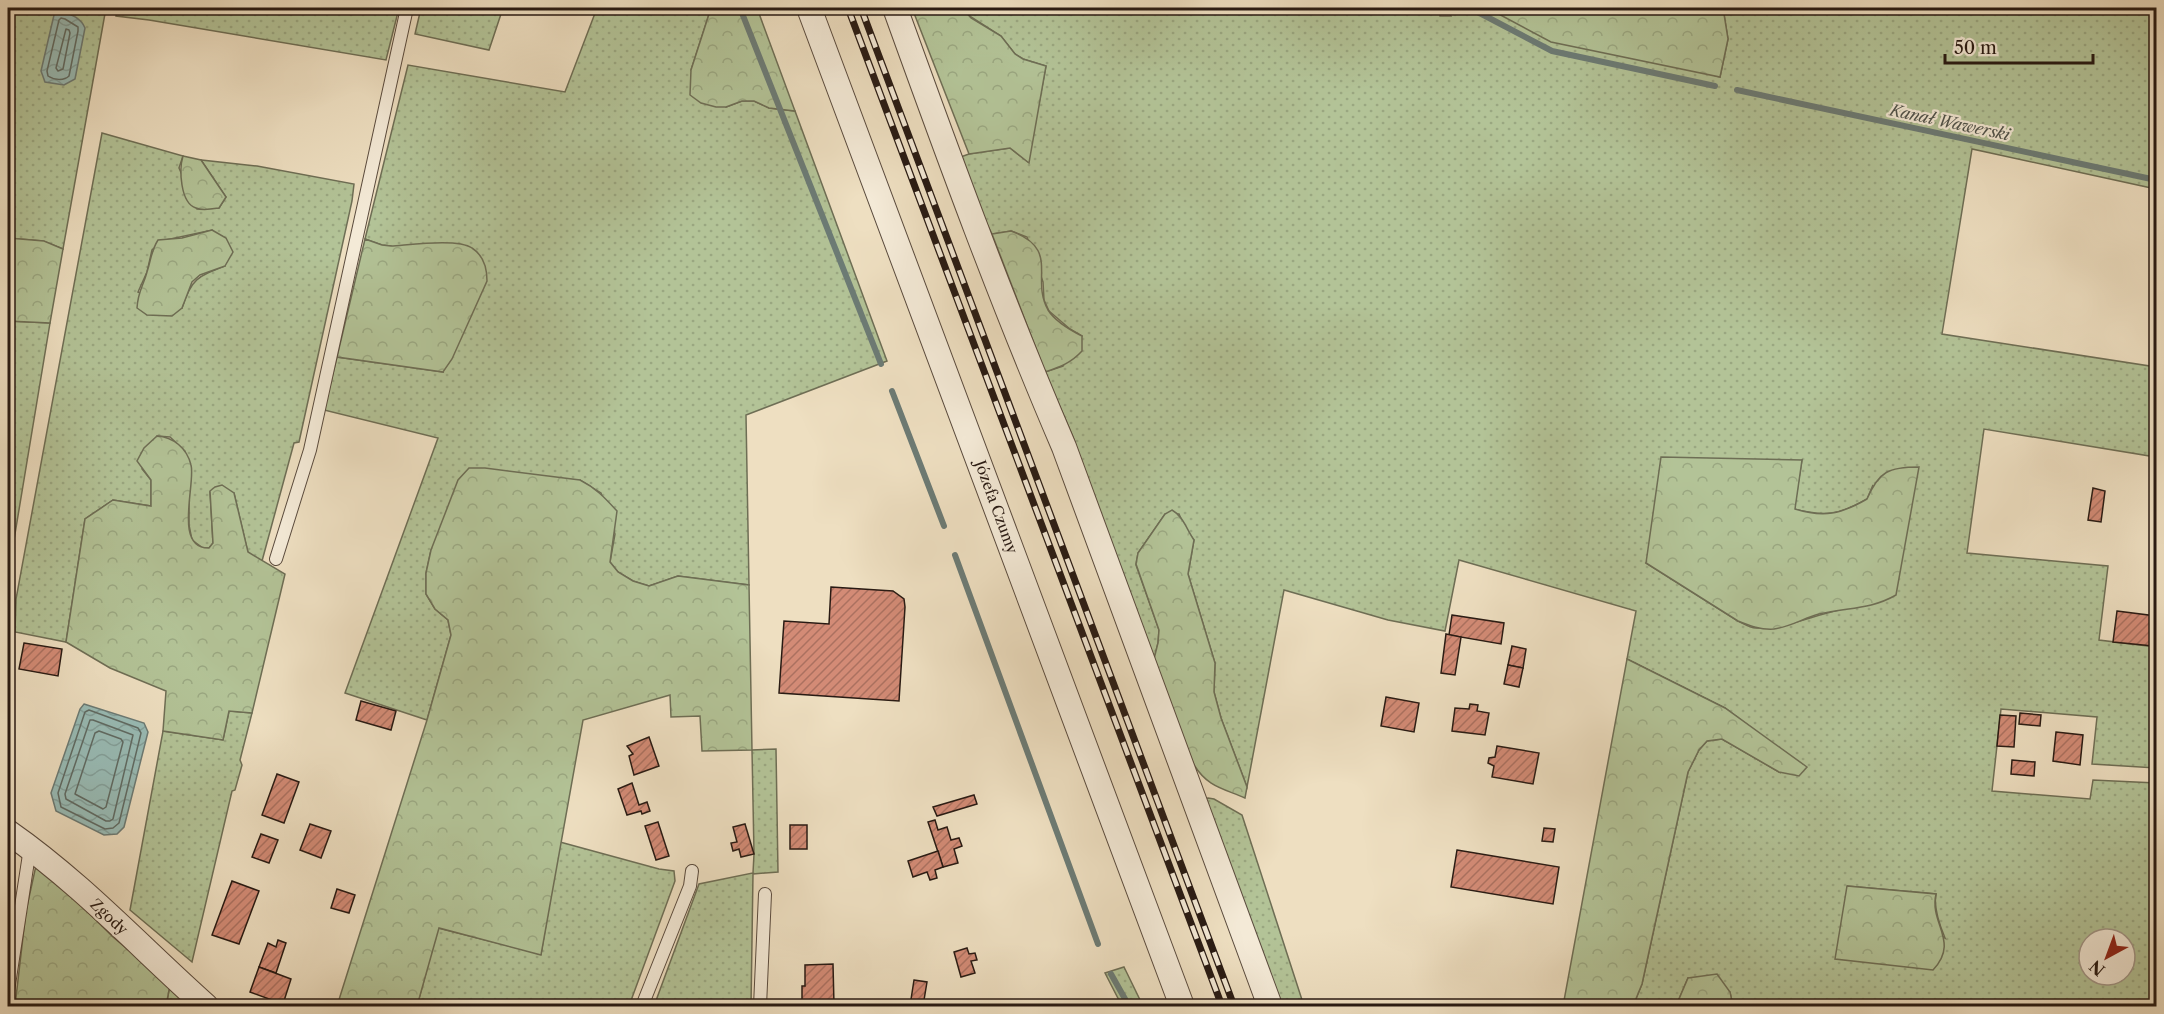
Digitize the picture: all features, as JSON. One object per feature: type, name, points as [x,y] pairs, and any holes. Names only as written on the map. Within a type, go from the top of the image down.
[{"type":"street","name":"Józefa Czumy","points":[[809,8],[1182,1006]]},
{"type":"street","points":[[895,8],[946,151],[1025,356],[1064,447],[1270,1006]]},
{"type":"street","name":"Zgody","points":[[8,832],[30,848],[206,1006]]},
{"type":"lane","points":[[276,558],[310,450],[406,8]]},
{"type":"lane","points":[[8,991],[30,848]]},
{"type":"lane","points":[[642,1006],[690,886],[692,871]]},
{"type":"lane","points":[[760,1006],[765,894]]},
{"type":"green space","points":[[8,8],[106,8],[63,249],[43,241],[8,238]]},
{"type":"green space","points":[[117,8],[399,8],[386,60],[116,16]]},
{"type":"green space","points":[[421,8],[503,8],[489,50],[415,34]]},
{"type":"green space","points":[[597,8],[711,8],[691,70],[726,107],[742,101],[754,101],[769,108],[795,111],[887,361],[746,415],[749,585],[678,576],[649,586],[633,581],[618,572],[610,562],[615,534],[601,493],[580,480],[431,550],[426,573],[426,594],[435,609],[448,620],[451,635],[427,720],[345,693],[438,438],[324,410],[337,357],[443,372],[391,246],[365,239],[408,65],[565,92]]},
{"type":"green space","points":[[711,8],[757,8],[795,111],[769,108],[754,101],[742,101],[726,107],[716,107],[701,103],[690,95],[691,70]]},
{"type":"green space","points":[[912,8],[962,8],[971,18],[1001,36],[1015,54],[1046,66],[1029,163],[1010,148],[969,154]]},
{"type":"green space","points":[[962,8],[1440,8],[1440,16],[1451,16],[1448,8],[1493,8],[1493,11],[1720,77],[1728,39],[1723,8],[2156,8],[2156,142],[2152,167],[2156,169],[2156,189],[1972,149],[1942,334],[2156,367],[2156,457],[1984,429],[1967,553],[2108,566],[2099,640],[2156,647],[2156,768],[2092,764],[2097,717],[2001,709],[1992,791],[2090,799],[2093,780],[2156,783],[2156,1006],[1733,1006],[1730,992],[1688,978],[1676,1006],[1633,1006],[1642,984],[1688,772],[1699,750],[1707,741],[1722,739],[1779,772],[1756,731],[1725,708],[1627,659],[1636,611],[1459,560],[1445,631],[1388,620],[1284,590],[1247,787],[1221,718],[1214,692],[1215,663],[1188,574],[1194,540],[1179,514],[1165,514],[1138,553],[1136,565],[1159,630],[1153,663],[1073,437],[1045,372],[1063,366],[1082,336],[1049,311],[1044,300],[1043,282],[1027,237],[1011,231],[992,234],[955,159],[969,154],[1010,148],[1028,162],[1046,66],[1015,54],[1001,36],[971,17]],"holes":[[[1802,460],[1794,509],[1824,514],[1840,511],[1867,499],[1873,485],[1839,610],[1798,622],[1756,628],[1738,621],[1646,563]],[[1847,886],[1936,894],[1936,911],[1945,938]]]},
{"type":"green space","points":[[1493,8],[1723,8],[1728,39],[1720,77],[1551,42],[1493,11]]},
{"type":"green space","points":[[102,133],[183,156],[179,168],[197,209],[219,208],[226,197],[201,160],[257,166],[354,184],[299,442],[294,443],[262,561],[248,553],[234,493],[210,492],[213,543],[209,548],[203,548],[192,540],[189,525],[185,451],[170,437],[157,436],[142,469],[151,480],[151,506],[113,500],[85,519],[66,642],[15,632],[16,599]],"holes":[[[212,230],[225,266],[197,280],[192,285],[182,308],[138,292],[147,272],[152,250],[166,240]]]},
{"type":"green space","points":[[183,156],[201,160],[226,197],[219,208],[198,209],[187,200],[181,177]]},
{"type":"green space","points":[[212,230],[226,238],[233,252],[225,266],[200,275],[192,282],[182,308],[172,316],[147,315],[137,308],[152,252],[158,240],[182,238]]},
{"type":"green space","points":[[1011,231],[1026,238],[1035,246],[1040,255],[1043,298],[1048,310],[1068,328],[1082,336],[1082,351],[1074,359],[1045,372],[992,234]]},
{"type":"green space","points":[[8,238],[44,241],[63,249],[50,323],[8,321]]},
{"type":"green space","points":[[365,239],[391,246],[456,243],[472,248],[482,258],[487,281],[452,359],[443,372],[337,357]]},
{"type":"green space","points":[[8,321],[50,323],[8,576]]},
{"type":"green space","points":[[157,436],[174,441],[189,459],[192,474],[189,527],[192,538],[198,545],[209,548],[213,543],[210,491],[222,485],[234,493],[248,552],[285,574],[252,713],[229,711],[223,740],[163,731],[166,691],[110,668],[66,642],[85,519],[113,500],[151,506],[151,480],[137,461],[144,448]]},
{"type":"green space","points":[[1661,457],[1802,460],[1795,509],[1824,514],[1849,508],[1867,499],[1876,482],[1886,473],[1900,468],[1919,467],[1896,595],[1877,603],[1819,614],[1774,629],[1756,627],[1738,621],[1646,563]]},
{"type":"green space","points":[[469,468],[580,480],[591,486],[617,511],[610,562],[618,572],[633,581],[649,586],[678,576],[749,585],[752,750],[702,751],[700,716],[671,717],[670,695],[583,720],[541,955],[439,928],[417,1006],[337,1006],[427,720],[451,635],[448,620],[435,609],[426,594],[426,573],[431,550],[458,480]]},
{"type":"green space","points":[[1172,510],[1182,519],[1194,540],[1188,574],[1215,663],[1214,692],[1221,718],[1247,787],[1245,798],[1210,782],[1194,765],[1153,663],[1159,630],[1136,564],[1138,553],[1165,514]]},
{"type":"green space","points":[[1627,659],[1725,708],[1807,767],[1799,776],[1779,772],[1722,739],[1707,741],[1699,750],[1688,772],[1642,984],[1633,1006],[1563,1006]]},
{"type":"green space","points":[[229,711],[252,713],[240,760],[242,765],[235,790],[232,791],[192,962],[130,910],[163,731],[223,740]]},
{"type":"green space","points":[[776,749],[778,872],[753,874],[751,1006],[654,1006],[699,884],[753,873],[752,750]]},
{"type":"green space","points":[[1208,798],[1242,815],[1304,1006],[1279,1006],[1200,800]]},
{"type":"green space","points":[[560,842],[674,871],[675,881],[629,1006],[417,1006],[438,928],[541,954]]},
{"type":"green space","points":[[37,861],[113,937],[170,985],[166,1006],[15,1006],[26,911]]},
{"type":"green space","points":[[1847,886],[1936,894],[1936,914],[1944,941],[1944,950],[1941,960],[1933,970],[1835,959]]},
{"type":"green space","points":[[1124,967],[1143,1006],[1122,1006],[1105,973]]},
{"type":"green space","points":[[1717,974],[1730,992],[1733,1006],[1676,1006],[1688,978]]},
{"type":"green space","points":[[170,985],[193,1006],[166,1006]]},
{"type":"water","points":[[58,11],[81,21],[85,28],[75,79],[64,85],[45,82],[41,71],[54,15]]},
{"type":"water","points":[[84,704],[144,723],[148,732],[124,827],[117,834],[104,835],[56,811],[51,793],[80,709]]},
{"type":"building","points":[[2093,488],[2105,491],[2101,522],[2088,520]]},
{"type":"building","points":[[831,587],[893,591],[904,599],[899,701],[779,693],[784,621],[829,624]]},
{"type":"building","points":[[2117,611],[2156,616],[2153,646],[2113,642]]},
{"type":"building","points":[[1452,615],[1504,623],[1501,644],[1449,635]]},
{"type":"building","points":[[1446,634],[1461,637],[1455,675],[1441,673]]},
{"type":"building","points":[[24,643],[62,649],[58,676],[19,669]]},
{"type":"building","points":[[1512,646],[1526,649],[1523,668],[1508,665]]},
{"type":"building","points":[[1508,665],[1523,668],[1519,687],[1504,684]]},
{"type":"building","points":[[1386,697],[1419,703],[1414,732],[1381,726]]},
{"type":"building","points":[[361,701],[396,711],[391,730],[356,720]]},
{"type":"building","points":[[1470,704],[1478,705],[1477,711],[1489,713],[1485,735],[1452,731],[1455,708],[1469,709]]},
{"type":"building","points":[[2020,713],[2041,715],[2040,726],[2019,724]]},
{"type":"building","points":[[2000,715],[2016,716],[2014,747],[1997,746]]},
{"type":"building","points":[[2056,732],[2083,735],[2080,765],[2053,761]]},
{"type":"building","points":[[649,737],[659,766],[634,775],[629,756],[633,754],[627,746]]},
{"type":"building","points":[[1497,746],[1539,753],[1533,784],[1492,777],[1494,766],[1488,763],[1489,758],[1495,757]]},
{"type":"building","points":[[2012,760],[2035,762],[2034,776],[2011,774]]},
{"type":"building","points":[[277,774],[299,782],[284,823],[262,815]]},
{"type":"building","points":[[632,783],[639,805],[647,802],[650,811],[627,815],[618,789]]},
{"type":"building","points":[[974,795],[977,804],[937,816],[933,807]]},
{"type":"building","points":[[935,820],[938,830],[947,827],[951,840],[959,838],[962,846],[954,849],[958,863],[943,867],[928,822]]},
{"type":"building","points":[[658,822],[669,856],[656,860],[645,826]]},
{"type":"building","points":[[310,824],[331,831],[321,858],[300,850]]},
{"type":"building","points":[[745,824],[754,854],[741,857],[739,849],[733,851],[731,843],[737,842],[733,827]]},
{"type":"building","points":[[790,825],[807,825],[807,849],[790,849]]},
{"type":"building","points":[[1544,828],[1555,829],[1553,842],[1542,841]]},
{"type":"building","points":[[261,834],[278,840],[269,863],[252,857]]},
{"type":"building","points":[[1457,850],[1559,867],[1553,904],[1451,887]]},
{"type":"building","points":[[938,851],[943,867],[935,870],[937,878],[930,880],[927,872],[913,877],[908,861]]},
{"type":"building","points":[[232,881],[259,891],[239,944],[212,935]]},
{"type":"building","points":[[337,889],[355,895],[349,913],[331,908]]},
{"type":"building","points":[[278,940],[286,943],[276,973],[259,967],[268,943],[276,947]]},
{"type":"building","points":[[967,948],[969,954],[975,953],[977,960],[971,961],[975,973],[961,977],[954,952]]},
{"type":"building","points":[[833,964],[834,1005],[802,1005],[805,965]]},
{"type":"building","points":[[259,967],[291,979],[283,1004],[250,992]]},
{"type":"building","points":[[914,980],[927,982],[923,1006],[910,1006]]},
{"type":"waterway","points":[[740,8],[881,364]]},
{"type":"waterway","name":"Kanał Wawerski","points":[[1470,8],[1552,51],[1715,86]]},
{"type":"waterway","name":"Kanał Wawerski","points":[[1737,90],[2156,180]]},
{"type":"waterway","points":[[892,391],[944,526]]},
{"type":"waterway","points":[[955,555],[1098,944]]},
{"type":"waterway","points":[[1111,974],[1129,1006]]},
{"type":"railway","points":[[848,8],[1222,1006]]},
{"type":"railway","points":[[861,8],[1234,1006]]}]
